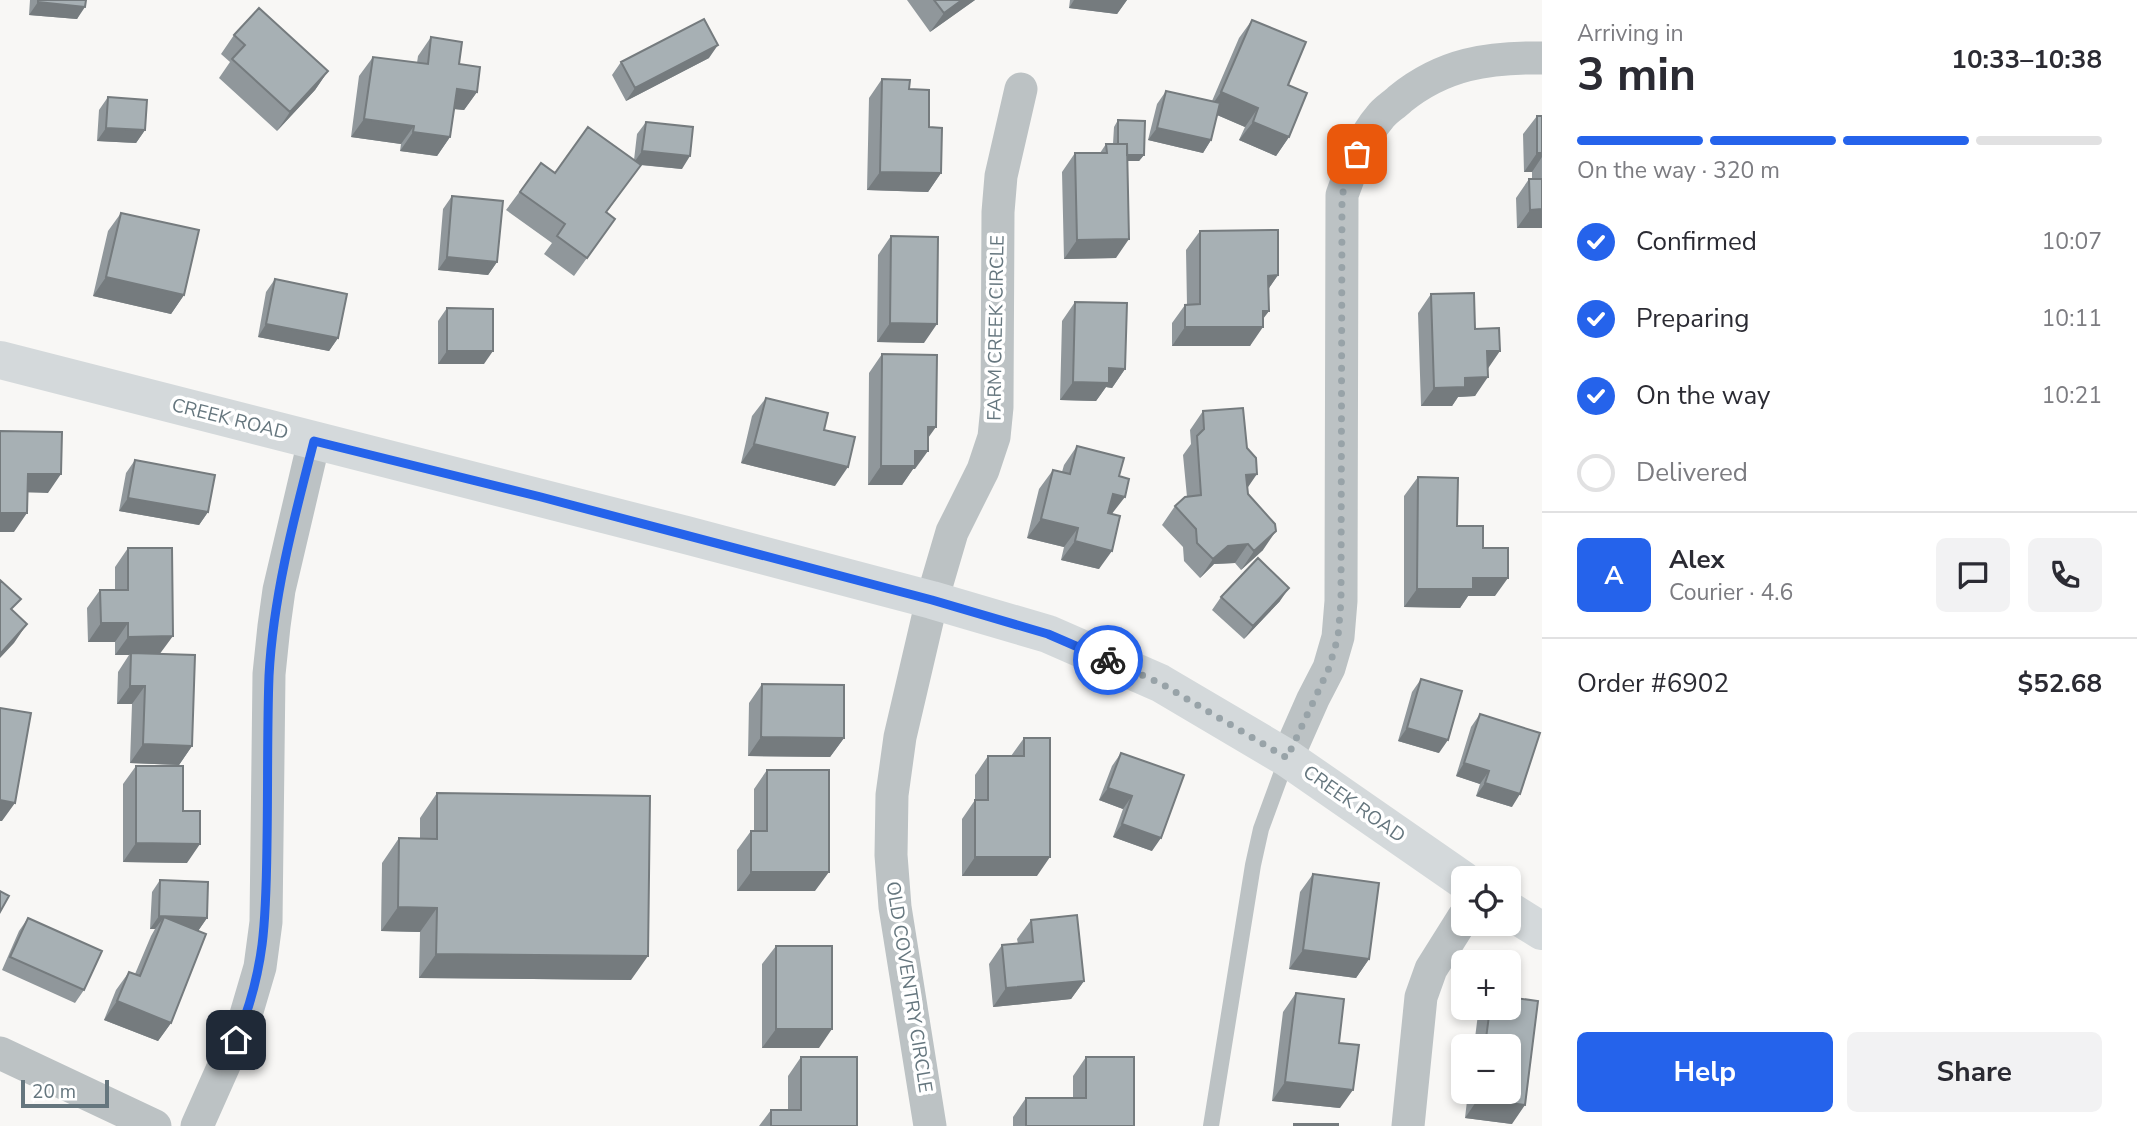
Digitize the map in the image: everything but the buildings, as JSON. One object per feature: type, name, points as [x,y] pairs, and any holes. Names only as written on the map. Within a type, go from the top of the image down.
[{"type":"street","points":[[1287,758],[1329,668],[1338,637],[1341,601],[1342,195],[1357,154],[1380,117],[1415,88],[1458,65],[1508,58],[1542,58]]},
{"type":"street","name":"FARM CREEK CIRCLE","points":[[932,600],[952,532],[984,470],[994,437],[997,407],[998,212],[1001,176],[1021,89]]},
{"type":"street","name":"CREEK ROAD","points":[[0,360],[686,534],[1048,634],[1160,683],[1287,758],[1451,872]]},
{"type":"street","points":[[197,1126],[245,1018],[260,967],[266,922],[270,674],[274,626],[279,590],[314,441]]},
{"type":"street","name":"OLD COVENTRY CIRCLE","points":[[930,1126],[895,907],[891,855],[892,794],[900,737],[932,600]]},
{"type":"street","points":[[1521,918],[1542,931]]},
{"type":"street","points":[[1408,1126],[1421,997],[1431,969],[1452,936]]},
{"type":"street","points":[[0,1053],[155,1126]]},
{"type":"lane","points":[[1211,1126],[1252,865],[1261,829],[1287,758]]},
{"type":"way so far","points":[[1108,660],[1160,683],[1287,758],[1329,668],[1338,637],[1341,601],[1342,195],[1357,154]]},
{"type":"route","points":[[236,1040],[260,967],[266,922],[270,674],[274,626],[279,590],[314,441],[686,534],[932,600],[1048,634],[1108,660]]}]
